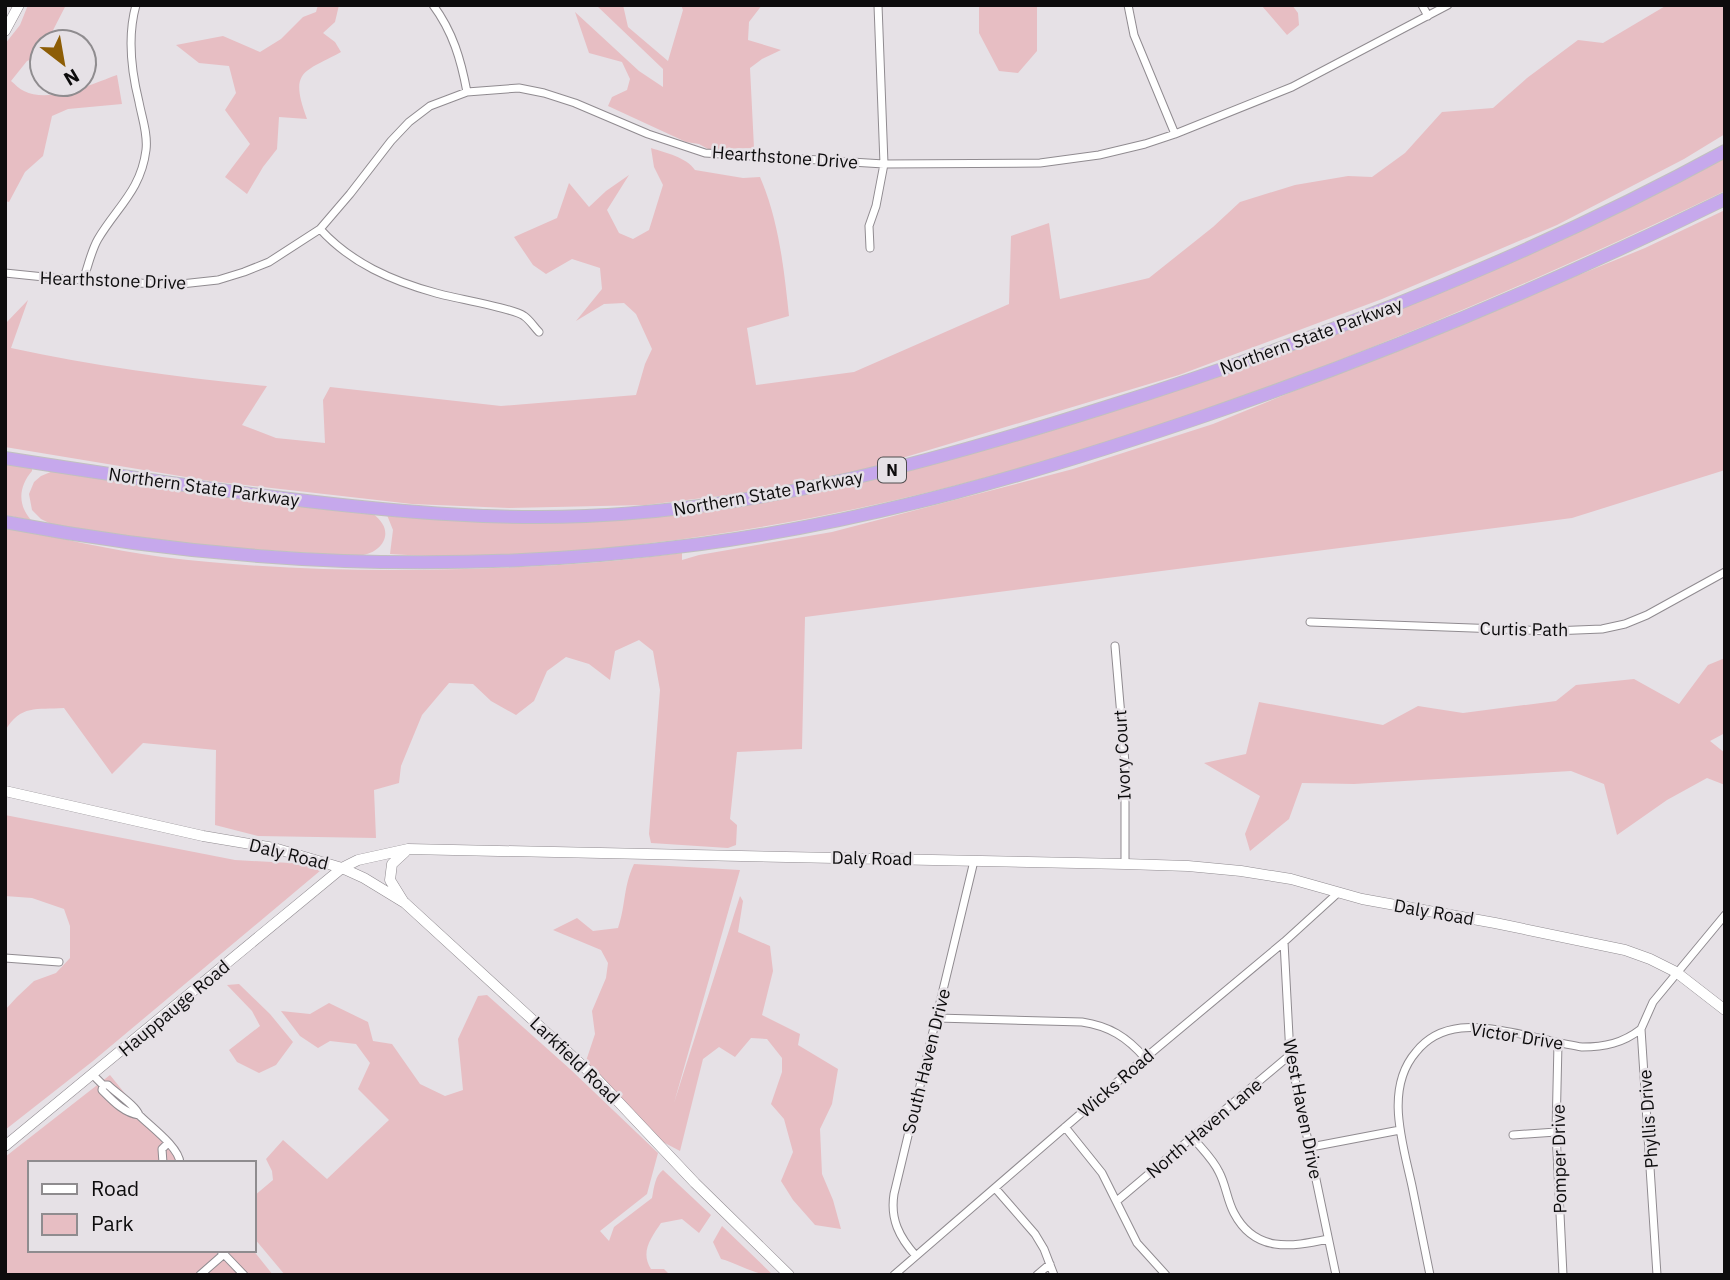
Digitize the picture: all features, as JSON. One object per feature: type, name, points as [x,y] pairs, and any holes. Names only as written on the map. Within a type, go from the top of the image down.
[{"type":"highway","name":"Northern State Parkway","points":[[5,458],[230,492],[380,510],[462,516],[558,517],[636,513],[799,491],[902,468],[1030,431],[1169,387],[1315,336],[1504,260],[1619,206],[1725,151]]},
{"type":"highway","name":"N","points":[[5,522],[81,536],[205,552],[302,560],[403,563],[529,561],[614,554],[703,544],[815,525],[984,485],[1240,404],[1484,310],[1725,199]]},
{"type":"street","points":[[5,31],[19,5]]},
{"type":"street","points":[[83,280],[95,243],[137,185],[143,166],[145,127],[133,76],[131,53],[131,28],[136,5]]},
{"type":"street","points":[[433,5],[456,44],[467,92]]},
{"type":"street","points":[[870,248],[869,226],[876,206],[884,164],[878,5]]},
{"type":"street","points":[[1128,5],[1134,36],[1175,134]]},
{"type":"street","points":[[1422,5],[1428,16]]},
{"type":"street","name":"Hearthstone Drive","points":[[5,273],[172,285],[218,280],[270,262],[320,229],[390,141],[409,122],[430,106],[467,92],[519,88],[544,93],[648,134],[705,153],[884,164],[1040,163],[1098,155],[1175,134],[1292,87],[1448,5]]},
{"type":"street","points":[[320,229],[333,244],[357,262],[379,273],[435,293],[523,314],[539,332]]},
{"type":"street","name":"Curtis Path","points":[[1310,622],[1552,631],[1602,629],[1647,615],[1725,572]]},
{"type":"street","name":"Ivory Court","points":[[1115,646],[1125,763],[1125,864]]},
{"type":"street","name":"Daly Road","points":[[5,791],[203,836],[274,848],[342,868],[358,860],[408,849],[1125,864],[1241,871],[1291,879],[1362,899],[1625,950],[1676,972],[1725,1010]]},
{"type":"street","points":[[405,903],[390,880],[391,864],[408,849]]},
{"type":"street","name":"South Haven Drive","points":[[916,1256],[897,1230],[892,1210],[974,861]]},
{"type":"street","name":"Larkfield Road","points":[[342,868],[405,903],[596,1078],[701,1189],[789,1275]]},
{"type":"street","name":"Hauppauge Road","points":[[5,1146],[342,868]]},
{"type":"street","name":"Wicks Road","points":[[894,1275],[1339,892]]},
{"type":"street","name":"Phyllis Drive","points":[[1657,1275],[1641,1029],[1653,1002],[1725,915]]},
{"type":"street","name":"West Haven Drive","points":[[1284,942],[1290,1055],[1336,1275]]},
{"type":"street","points":[[5,958],[60,962]]},
{"type":"street","points":[[937,1018],[1082,1022],[1101,1025],[1133,1044],[1145,1058]]},
{"type":"street","name":"Victor Drive","points":[[1430,1275],[1400,1130],[1398,1102],[1401,1078],[1411,1058],[1425,1041],[1444,1032],[1481,1028],[1558,1043],[1599,1047],[1629,1038],[1641,1029]]},
{"type":"street","name":"Pomper Drive","points":[[1558,1043],[1556,1132],[1563,1275]]},
{"type":"street","name":"North Haven Lane","points":[[1118,1200],[1290,1055]]},
{"type":"street","points":[[93,1075],[103,1085],[102,1090],[117,1105],[139,1115],[173,1146],[180,1156],[180,1161]]},
{"type":"street","points":[[1065,1127],[1102,1173],[1118,1200],[1137,1243],[1166,1275]]},
{"type":"street","points":[[1311,1147],[1400,1130]]},
{"type":"street","points":[[1513,1135],[1556,1132]]},
{"type":"street","points":[[1193,1138],[1220,1173],[1233,1211],[1241,1225],[1254,1237],[1266,1243],[1295,1246],[1328,1239]]},
{"type":"street","points":[[163,1161],[162,1149],[168,1143]]},
{"type":"street","points":[[995,1188],[1035,1234],[1054,1275]]},
{"type":"street","points":[[200,1275],[222,1252],[244,1275]]},
{"type":"street","points":[[1037,1275],[1049,1264]]},
{"type":"green space","points":[[28,5],[66,5],[54,28],[28,28],[28,61],[11,81],[28,92],[28,98],[98,98],[98,82],[117,75],[122,104],[68,109],[52,116],[43,156],[25,172],[9,202],[5,201],[5,44],[20,25]]},
{"type":"green space","points":[[318,5],[339,5],[335,22],[323,33],[335,42],[341,52],[317,64],[303,75],[299,91],[307,119],[279,117],[277,149],[247,194],[225,177],[250,144],[225,110],[236,93],[229,66],[199,63],[176,45],[223,36],[260,52],[281,39],[303,17],[316,12]]},
{"type":"green space","points":[[596,5],[623,5],[628,27],[668,61],[683,10],[681,5],[762,5],[749,22],[748,40],[781,50],[750,68],[754,148],[708,149],[686,142],[608,106],[612,97],[627,90],[630,79],[622,62],[589,53],[575,12],[639,71],[663,87],[663,69]]},
{"type":"green space","points":[[981,5],[1037,7],[1037,51],[1018,73],[999,71],[979,33]]},
{"type":"green space","points":[[1254,5],[1292,5],[1298,13],[1299,25],[1287,35],[1262,6]]},
{"type":"green space","points":[[1667,5],[1725,5],[1725,134],[1684,159],[1557,225],[1382,299],[1179,375],[849,474],[743,493],[646,505],[509,508],[412,504],[210,481],[5,447],[5,324],[28,300],[11,348],[138,371],[267,386],[242,425],[276,438],[325,443],[323,400],[330,387],[501,406],[636,395],[652,349],[636,314],[624,303],[604,304],[576,321],[602,289],[600,268],[572,259],[546,274],[533,265],[514,237],[557,218],[569,183],[589,207],[629,175],[607,210],[619,233],[633,239],[649,230],[663,185],[654,167],[651,148],[681,159],[695,170],[743,178],[760,177],[776,228],[789,316],[747,328],[756,385],[854,372],[1009,304],[1011,236],[1049,223],[1060,299],[1149,278],[1240,202],[1295,185],[1348,176],[1372,177],[1405,153],[1442,112],[1493,108],[1527,78],[1578,40],[1603,43]]},
{"type":"green space","points":[[1725,154],[1725,191],[1603,248],[1480,303],[1354,354],[1227,402],[1098,445],[968,482],[837,513],[704,536],[547,553],[469,556],[390,554],[393,530],[387,515],[564,521],[764,501],[895,474],[992,446],[1289,350]]},
{"type":"green space","points":[[1725,210],[1725,470],[1572,518],[805,617],[802,749],[737,752],[730,819],[737,825],[736,845],[728,848],[651,843],[649,834],[660,690],[653,651],[639,640],[615,651],[610,680],[589,664],[566,657],[547,671],[534,701],[516,715],[491,701],[473,684],[449,683],[422,715],[401,766],[399,783],[374,790],[376,838],[258,836],[215,825],[216,750],[143,743],[112,774],[64,708],[23,712],[5,731],[5,527],[142,554],[313,569],[546,566],[682,553],[682,560],[832,532],[1073,469],[1213,424],[1645,248]]},
{"type":"green space","points":[[5,463],[32,468],[21,495],[23,508],[31,520],[5,515]]},
{"type":"green space","points":[[53,471],[373,514],[384,528],[384,541],[373,551],[356,556],[191,545],[51,524],[32,510],[29,494],[34,482]]},
{"type":"green space","points":[[1725,658],[1725,733],[1710,741],[1725,753],[1725,785],[1707,778],[1667,800],[1617,835],[1604,784],[1571,771],[1354,784],[1302,783],[1289,819],[1250,851],[1245,834],[1260,796],[1204,763],[1246,754],[1259,702],[1383,725],[1418,706],[1463,713],[1556,701],[1576,685],[1634,679],[1679,704],[1708,665]]},
{"type":"green space","points":[[5,815],[235,860],[327,865],[93,1061],[5,1130],[5,1010],[34,981],[56,973],[70,958],[70,926],[64,909],[32,898],[5,896]]},
{"type":"green space","points":[[634,864],[740,870],[674,1103],[740,896],[743,901],[738,932],[770,946],[773,971],[762,1015],[800,1034],[798,1045],[838,1069],[832,1104],[820,1129],[822,1174],[841,1229],[815,1225],[793,1200],[781,1181],[793,1152],[784,1119],[771,1104],[782,1072],[782,1058],[767,1039],[751,1038],[735,1057],[719,1047],[703,1059],[680,1151],[663,1142],[585,1064],[595,1034],[592,1011],[606,978],[608,963],[601,950],[553,930],[577,918],[593,931],[618,928]]},
{"type":"green space","points":[[239,984],[270,1014],[293,1042],[276,1065],[259,1073],[237,1062],[229,1050],[260,1026],[252,1011],[227,985]]},
{"type":"green space","points":[[487,995],[658,1153],[647,1194],[600,1231],[609,1241],[614,1227],[652,1198],[654,1186],[663,1170],[711,1215],[699,1233],[682,1219],[661,1223],[648,1245],[648,1263],[651,1269],[664,1269],[670,1275],[285,1275],[256,1240],[256,1194],[273,1180],[266,1159],[283,1140],[327,1179],[389,1120],[358,1089],[370,1063],[356,1044],[330,1041],[318,1048],[300,1036],[281,1011],[310,1014],[329,1003],[368,1022],[373,1041],[392,1044],[420,1084],[445,1096],[463,1090],[458,1039],[478,996]]},
{"type":"green space","points":[[110,1075],[179,1161],[28,1161],[28,1252],[255,1252],[273,1275],[5,1275],[5,1157]]},
{"type":"green space","points":[[722,1226],[773,1275],[721,1259],[713,1242]]}]
